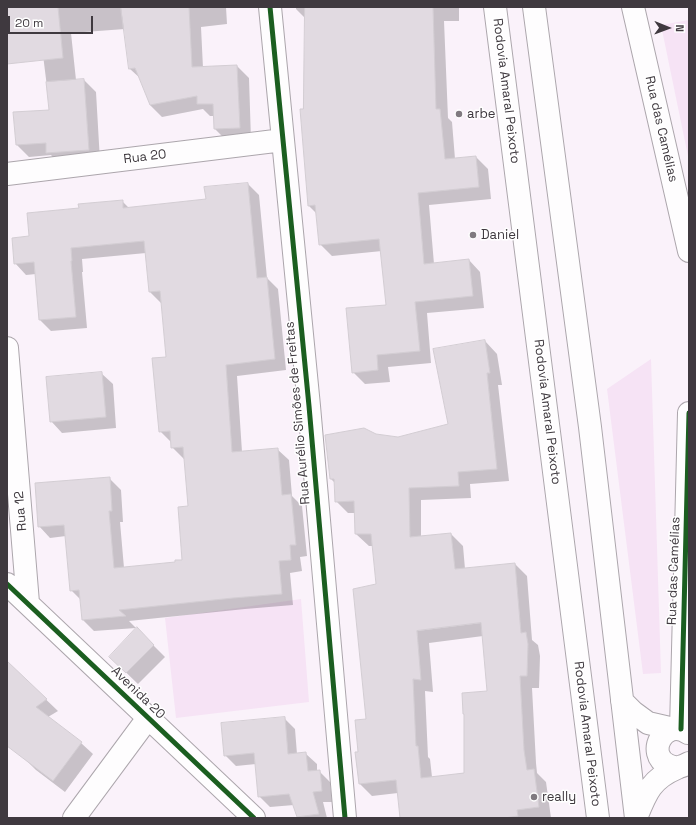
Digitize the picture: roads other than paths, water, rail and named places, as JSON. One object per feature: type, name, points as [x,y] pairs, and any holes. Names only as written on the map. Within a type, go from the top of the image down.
[{"type":"main road","name":"Rua Aurélio Simões de Freitas","points":[[270,7],[309,406],[345,818]]},
{"type":"main road","name":"Rodovia Amaral Peixoto","points":[[495,7],[598,818]]},
{"type":"main road","points":[[534,7],[590,427],[636,818]]},
{"type":"main road","name":"Rua das Camélias","points":[[633,7],[689,251]]},
{"type":"main road","name":"Rua 20","points":[[7,174],[283,140]]},
{"type":"main road","name":"Rua 12","points":[[7,348],[28,603]]},
{"type":"main road","name":"Rua das Camélias","points":[[681,730],[689,413]]},
{"type":"main road","name":"Avenida 20","points":[[7,584],[254,818]]},
{"type":"main road","points":[[622,701],[633,712],[648,723],[681,730]]},
{"type":"main road","points":[[74,818],[148,718]]},
{"type":"main road","points":[[681,730],[668,731],[663,735],[659,740],[658,753],[665,764],[686,765]]},
{"type":"main road","points":[[636,818],[647,793],[654,782],[665,773],[686,765]]},
{"type":"place","name":"arbe","points":[[459,114]]},
{"type":"place","name":"Daniel","points":[[473,235]]},
{"type":"place","name":"really","points":[[534,797]]}]
